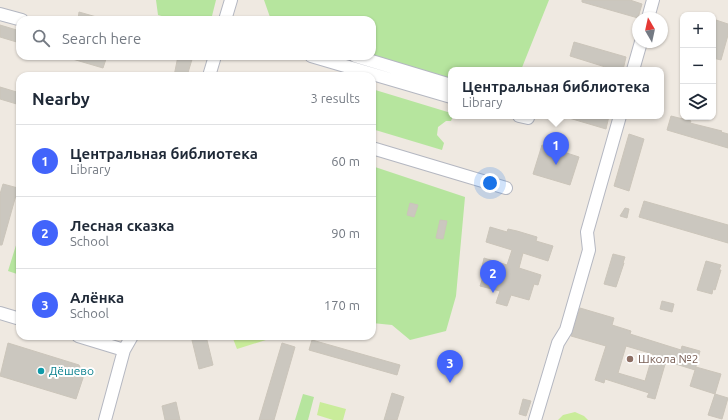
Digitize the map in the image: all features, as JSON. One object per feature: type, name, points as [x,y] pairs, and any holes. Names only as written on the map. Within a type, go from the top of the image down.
[{"type":"street","points":[[227,16],[231,0]]},
{"type":"street","points":[[650,12],[654,0]]},
{"type":"street","points":[[0,14],[16,18]]},
{"type":"street","points":[[634,67],[639,48]]},
{"type":"street","points":[[210,72],[214,60]]},
{"type":"street","points":[[337,60],[375,72]]},
{"type":"street","points":[[369,60],[448,83]]},
{"type":"street","points":[[376,72],[448,95]]},
{"type":"street","points":[[535,420],[558,343],[566,330],[589,250],[587,232],[619,119]]},
{"type":"street","points":[[376,149],[506,188]]},
{"type":"street","points":[[0,313],[16,318]]},
{"type":"street","points":[[91,340],[124,350]]},
{"type":"street","points":[[105,420],[124,350],[130,340]]},
{"type":"green space","points":[[156,0],[216,0],[212,16],[158,15]]},
{"type":"green space","points":[[264,0],[549,0],[522,67],[448,67],[448,79],[376,57],[376,16],[270,16]]},
{"type":"green space","points":[[376,90],[448,112],[448,119],[452,119],[451,121],[446,121],[438,127],[437,135],[444,143],[442,150],[376,130]]},
{"type":"green space","points":[[376,167],[465,197],[456,296],[446,331],[410,340],[392,325],[376,323]]},
{"type":"green space","points":[[16,245],[16,274],[8,271]]},
{"type":"green space","points":[[234,340],[266,340],[237,349]]},
{"type":"green space","points":[[303,394],[314,397],[308,420],[295,420]]},
{"type":"green space","points":[[320,402],[346,409],[343,420],[333,420],[317,415]]},
{"type":"green space","points":[[575,412],[584,416],[588,420],[558,420],[563,415]]},
{"type":"building","points":[[582,0],[630,0],[642,4],[640,12],[632,12],[632,16],[582,2]]},
{"type":"building","points":[[79,12],[93,16],[78,16]]},
{"type":"building","points":[[716,20],[728,24],[728,35],[721,60],[716,59]]},
{"type":"building","points":[[0,25],[16,30],[16,42],[0,37]]},
{"type":"building","points":[[574,42],[626,57],[624,67],[605,67],[570,56]]},
{"type":"building","points":[[76,60],[106,60],[103,68]]},
{"type":"building","points":[[177,60],[192,60],[188,72],[175,72]]},
{"type":"building","points":[[0,87],[16,92],[16,104],[0,99]]},
{"type":"building","points":[[671,116],[680,118],[680,120],[691,121],[690,123],[722,131],[721,132],[728,134],[728,148],[667,130]]},
{"type":"building","points":[[572,119],[608,119],[606,129]]},
{"type":"building","points":[[629,134],[644,139],[629,191],[614,186]]},
{"type":"building","points":[[542,145],[579,157],[570,185],[533,174]]},
{"type":"building","points":[[3,184],[16,187],[16,195],[2,245],[0,245],[0,194]]},
{"type":"building","points":[[644,201],[728,225],[728,243],[639,217]]},
{"type":"building","points":[[410,203],[418,205],[414,217],[407,215]]},
{"type":"building","points":[[625,208],[629,209],[627,218],[620,216]]},
{"type":"building","points":[[440,220],[447,221],[443,239],[436,238]]},
{"type":"building","points":[[490,227],[507,232],[508,229],[537,237],[536,241],[553,246],[548,261],[523,253],[519,268],[541,275],[538,285],[534,284],[529,300],[511,295],[507,306],[496,303],[500,291],[480,286],[486,268],[482,267],[484,258],[507,265],[512,250],[486,242]]},
{"type":"building","points":[[613,254],[625,257],[616,287],[604,284]]},
{"type":"building","points":[[706,261],[721,265],[715,290],[713,289],[712,294],[697,290]]},
{"type":"building","points":[[662,301],[674,304],[672,312],[660,309]]},
{"type":"building","points":[[580,308],[614,318],[612,325],[631,331],[630,334],[681,350],[682,346],[700,351],[695,370],[666,361],[655,399],[647,397],[649,393],[605,379],[604,383],[595,380],[606,346],[571,336]],"holes":[[[626,346],[653,354],[645,381],[618,373]]]},
{"type":"building","points":[[192,340],[207,340],[213,365],[199,369]]},
{"type":"building","points":[[312,340],[400,365],[397,375],[309,350]]},
{"type":"building","name":"Дёшево","points":[[8,343],[79,365],[83,378],[76,399],[0,376]]},
{"type":"building","points":[[282,343],[295,347],[274,420],[259,420]]},
{"type":"building","points":[[696,367],[721,374],[715,394],[690,386]]},
{"type":"building","points":[[392,393],[404,397],[397,420],[384,420]]},
{"type":"building","points":[[715,394],[728,398],[722,419],[708,415]]},
{"type":"building","points":[[523,399],[531,401],[526,416],[519,414]]},
{"type":"building","points":[[176,402],[180,420],[165,420],[162,406]]},
{"type":"place","name":"Центральная библиотека","points":[[556,165]]},
{"type":"place","name":"Лесная сказка","points":[[493,293]]},
{"type":"place","name":"Школа №2","points":[[630,359]]},
{"type":"place","name":"Дёшево","points":[[41,371]]},
{"type":"place","name":"Алёнка","points":[[450,383]]}]
